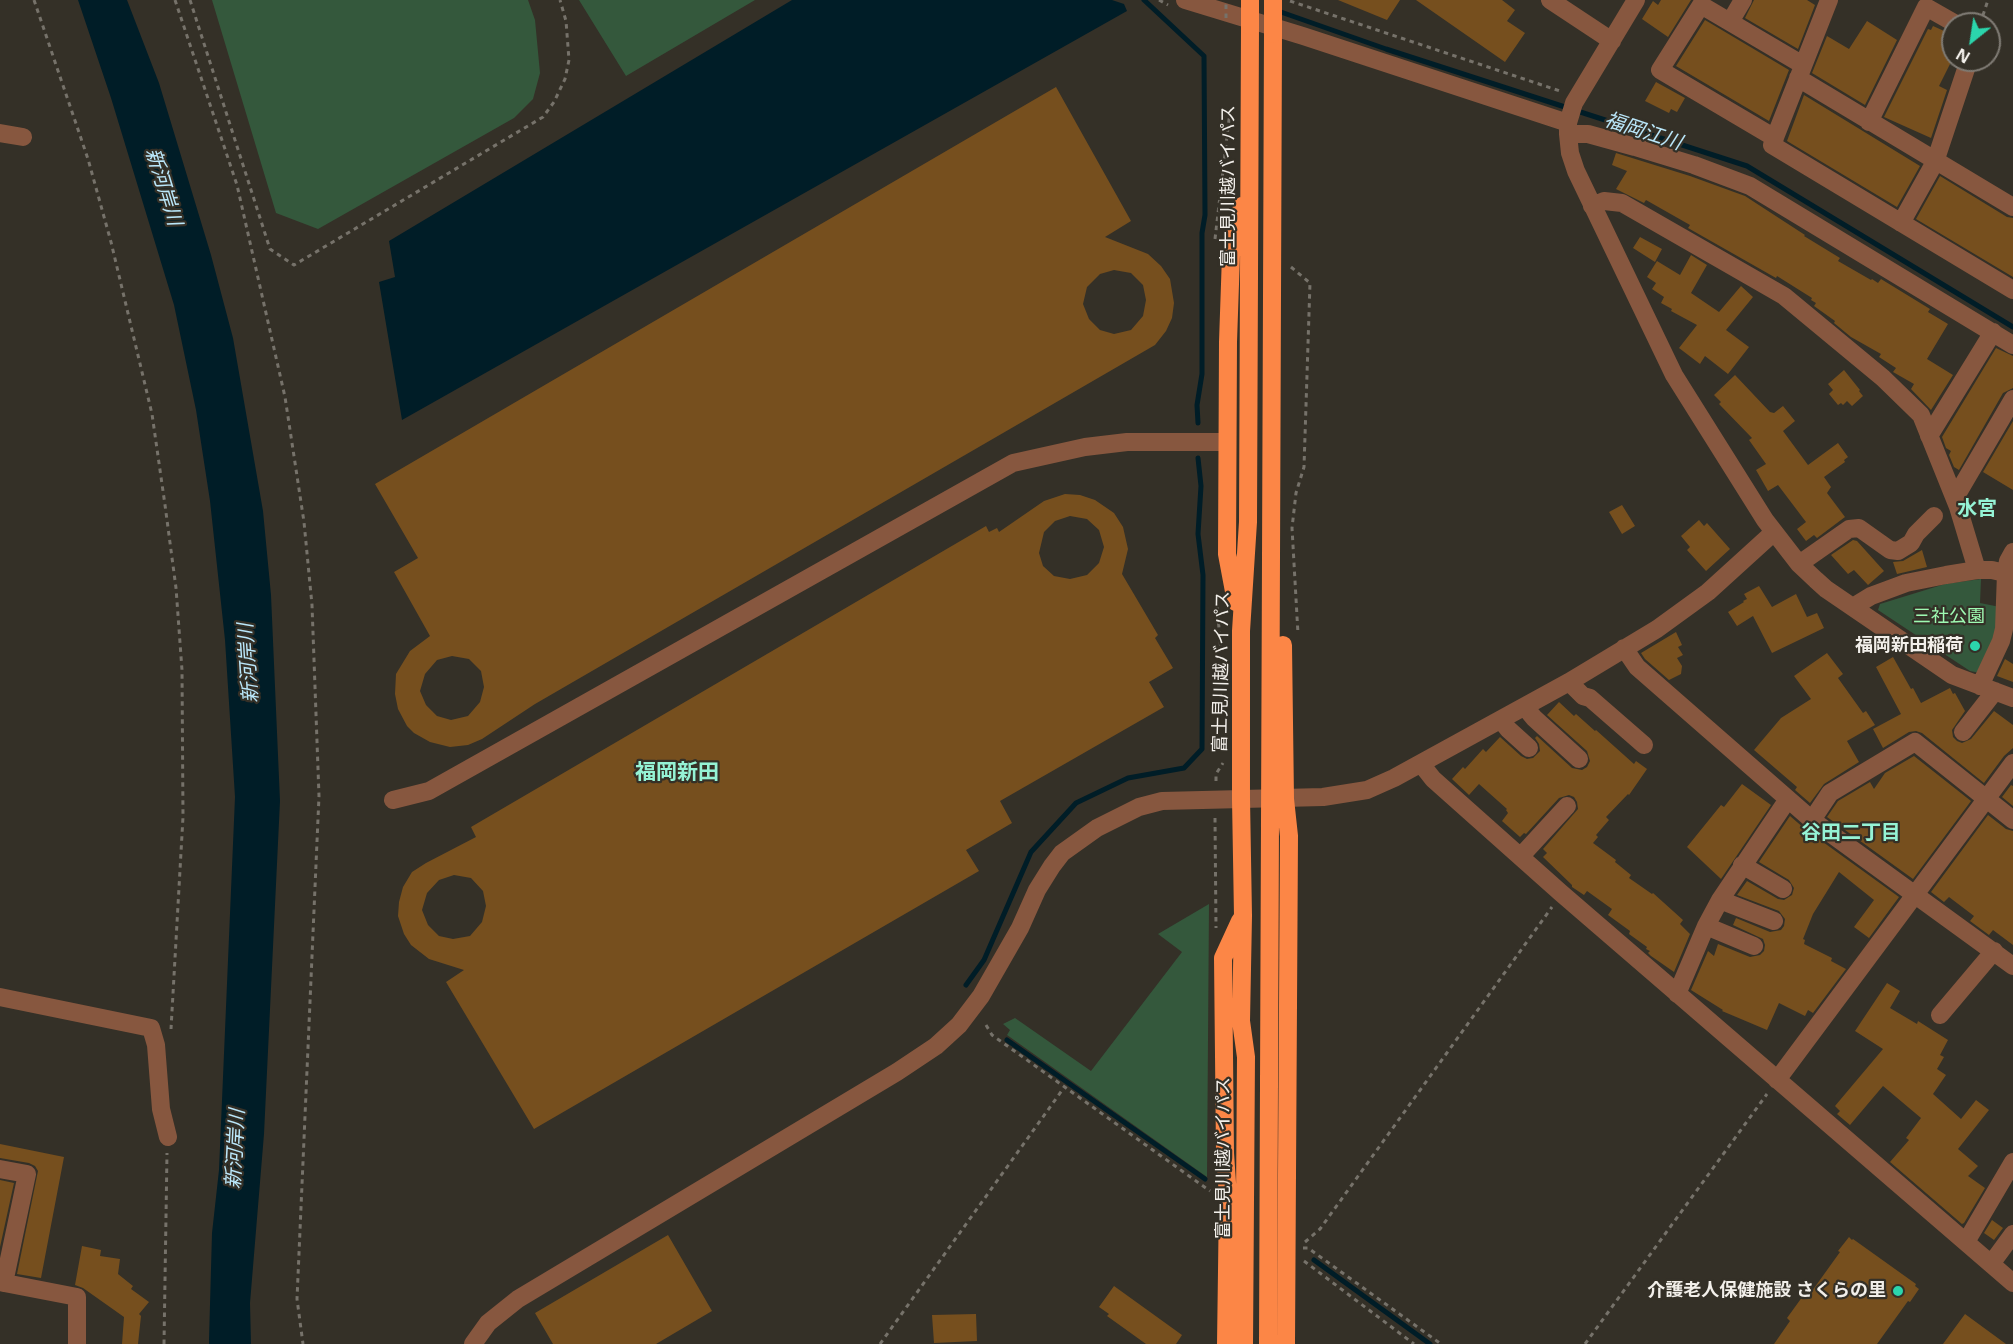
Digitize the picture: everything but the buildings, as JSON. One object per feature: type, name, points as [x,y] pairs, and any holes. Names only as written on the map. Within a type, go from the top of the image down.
[{"type":"highway","name":"富士見川越バイパス","points":[[1245,1344],[1246,1057],[1241,1021],[1243,916],[1240,799],[1241,630],[1248,522],[1250,0]]},
{"type":"highway","points":[[1268,1344],[1269,1146],[1276,799],[1283,643],[1271,606],[1273,0]]},
{"type":"highway","points":[[1241,630],[1227,554],[1227,442],[1231,255],[1249,173]]},
{"type":"highway","points":[[1276,799],[1288,836],[1286,1344]]},
{"type":"highway","points":[[1226,1344],[1228,1197],[1225,1153],[1223,958],[1243,916]]},
{"type":"street","points":[[1185,0],[1569,114],[1588,134],[1694,165],[1749,186],[2013,345]]},
{"type":"street","points":[[1550,0],[1612,41]]},
{"type":"street","points":[[1636,0],[1569,114],[1570,153],[1576,171],[1674,375],[1774,532],[1799,564],[1826,589],[1952,675],[2013,698]]},
{"type":"street","points":[[1730,22],[1743,0]]},
{"type":"street","points":[[1829,0],[1772,145],[2013,290]]},
{"type":"street","points":[[1775,138],[1660,70],[1701,6],[1730,22],[1801,71],[1869,122],[2013,207]]},
{"type":"street","points":[[1869,122],[1926,7],[1941,16]]},
{"type":"street","points":[[1901,223],[1935,162],[1965,72]]},
{"type":"street","points":[[0,133],[23,137]]},
{"type":"street","points":[[1593,206],[1605,201],[1622,203],[1784,296],[1890,385],[1921,415],[1955,498],[1977,570]]},
{"type":"street","points":[[1929,436],[1993,332]]},
{"type":"street","points":[[1955,498],[2013,399]]},
{"type":"street","points":[[393,800],[429,791],[1013,463],[1085,447],[1127,442],[1227,442]]},
{"type":"street","points":[[1799,564],[1849,529],[1859,528],[1890,550],[1898,551],[1911,543],[1916,534],[1934,516]]},
{"type":"street","points":[[473,1344],[488,1323],[518,1299],[868,1090],[936,1046],[959,1025],[981,996],[1052,866],[1062,853],[1080,839],[1119,816],[1139,807],[1162,801],[1323,798],[1367,790],[1422,765],[1658,629],[1699,599],[1774,532]]},
{"type":"street","points":[[1963,732],[1987,688],[2001,641],[2009,574],[2007,561],[2013,552]]},
{"type":"street","points":[[1853,607],[1871,596],[1906,584],[1977,570],[2009,574]]},
{"type":"street","points":[[1624,648],[1637,667],[1812,820],[2013,966]]},
{"type":"street","points":[[1569,682],[1583,696],[1590,698],[1644,744]]},
{"type":"street","points":[[1525,707],[1579,759]]},
{"type":"street","points":[[1501,720],[1529,748]]},
{"type":"street","points":[[1812,820],[1830,793],[1915,742],[2013,820]]},
{"type":"street","points":[[1777,1080],[2013,763]]},
{"type":"street","points":[[1422,765],[1433,779],[1677,994],[2013,1283]]},
{"type":"street","points":[[1677,994],[1706,926],[1720,900],[1788,799]]},
{"type":"street","points":[[1521,856],[1567,806]]},
{"type":"street","points":[[1742,865],[1783,889]]},
{"type":"street","points":[[1720,900],[1774,921]]},
{"type":"street","points":[[1706,926],[1754,946]]},
{"type":"street","points":[[1940,1015],[1994,951]]},
{"type":"street","points":[[0,998],[151,1028],[156,1045],[161,1108],[168,1137]]},
{"type":"street","points":[[1966,1242],[2013,1161]]},
{"type":"street","points":[[0,1169],[27,1174],[2,1283],[77,1297],[77,1344]]},
{"type":"street","points":[[1990,1264],[2013,1233]]},
{"type":"path","points":[[34,0],[88,159],[111,242],[152,414],[169,529],[182,670],[183,817],[171,1033]]},
{"type":"path","points":[[175,0],[237,185],[259,280],[285,397],[304,522],[312,604],[319,796],[297,1299],[303,1344]]},
{"type":"path","points":[[190,0],[270,249],[294,265],[543,117],[554,102],[565,78],[569,60],[566,21],[560,0]]},
{"type":"path","points":[[1226,0],[1226,18]]},
{"type":"path","points":[[1306,0],[1306,7]]},
{"type":"path","points":[[1288,1],[1569,114]]},
{"type":"path","points":[[1287,264],[1310,283],[1304,467],[1296,493],[1292,528],[1298,635]]},
{"type":"path","points":[[1216,602],[1222,655]]},
{"type":"path","points":[[1216,774],[1223,763]]},
{"type":"path","points":[[1304,1243],[1320,1229],[1562,893]]},
{"type":"path","points":[[986,1025],[992,1035],[1205,1188],[1228,1197]]},
{"type":"path","points":[[1585,1344],[1777,1080]]},
{"type":"path","points":[[880,1344],[1063,1089]]},
{"type":"path","points":[[164,1344],[168,1137]]},
{"type":"path","points":[[1297,1249],[1308,1248],[1441,1344]]},
{"type":"path","points":[[1301,1256],[1304,1262],[1414,1344]]},
{"type":"green space","points":[[212,0],[528,0],[535,20],[540,73],[533,99],[514,118],[318,229],[276,213]]},
{"type":"green space","points":[[579,0],[755,0],[626,76]]},
{"type":"green space","name":"三社公園","points":[[1981,579],[1980,603],[2000,607],[1997,637],[1980,673],[1970,671],[1878,610],[1880,604],[1945,584]]},
{"type":"green space","points":[[1209,904],[1207,1177],[1007,1035],[1010,1030],[1003,1024],[1015,1018],[1091,1071],[1182,952],[1158,934]]},
{"type":"water","name":"新河岸川","points":[[78,0],[127,0],[159,83],[211,255],[233,338],[263,511],[271,595],[280,801],[264,1134],[250,1303],[251,1344],[209,1344],[212,1233],[219,1170],[235,797],[225,640],[210,501],[196,410],[174,305],[111,98]]},
{"type":"water","points":[[792,0],[1112,0],[1124,4],[1127,11],[402,420],[379,282],[395,277],[389,241]]},
{"type":"waterway","points":[[1144,0],[1204,56],[1205,215],[1202,233],[1202,374],[1197,405],[1198,423]]},
{"type":"waterway","name":"福岡江川","points":[[1278,11],[1386,49],[1747,166],[2013,327]]},
{"type":"waterway","points":[[966,985],[984,960],[1031,852],[1076,803],[1128,778],[1184,768],[1202,749],[1203,575],[1198,534],[1201,486],[1198,458]]},
{"type":"waterway","points":[[1007,1040],[1205,1179]]},
{"type":"waterway","points":[[1314,1260],[1430,1344]]},
{"type":"place","name":"福岡新田稲荷","points":[[1975,646]]},
{"type":"place","name":"介護老人保健施設 さくらの里","points":[[1898,1291]]},
{"type":"district","name":"水宮","points":[[1977,509]]},
{"type":"district","name":"福岡新田","points":[[677,773]]},
{"type":"district","name":"谷田二丁目","points":[[1851,833]]}]
